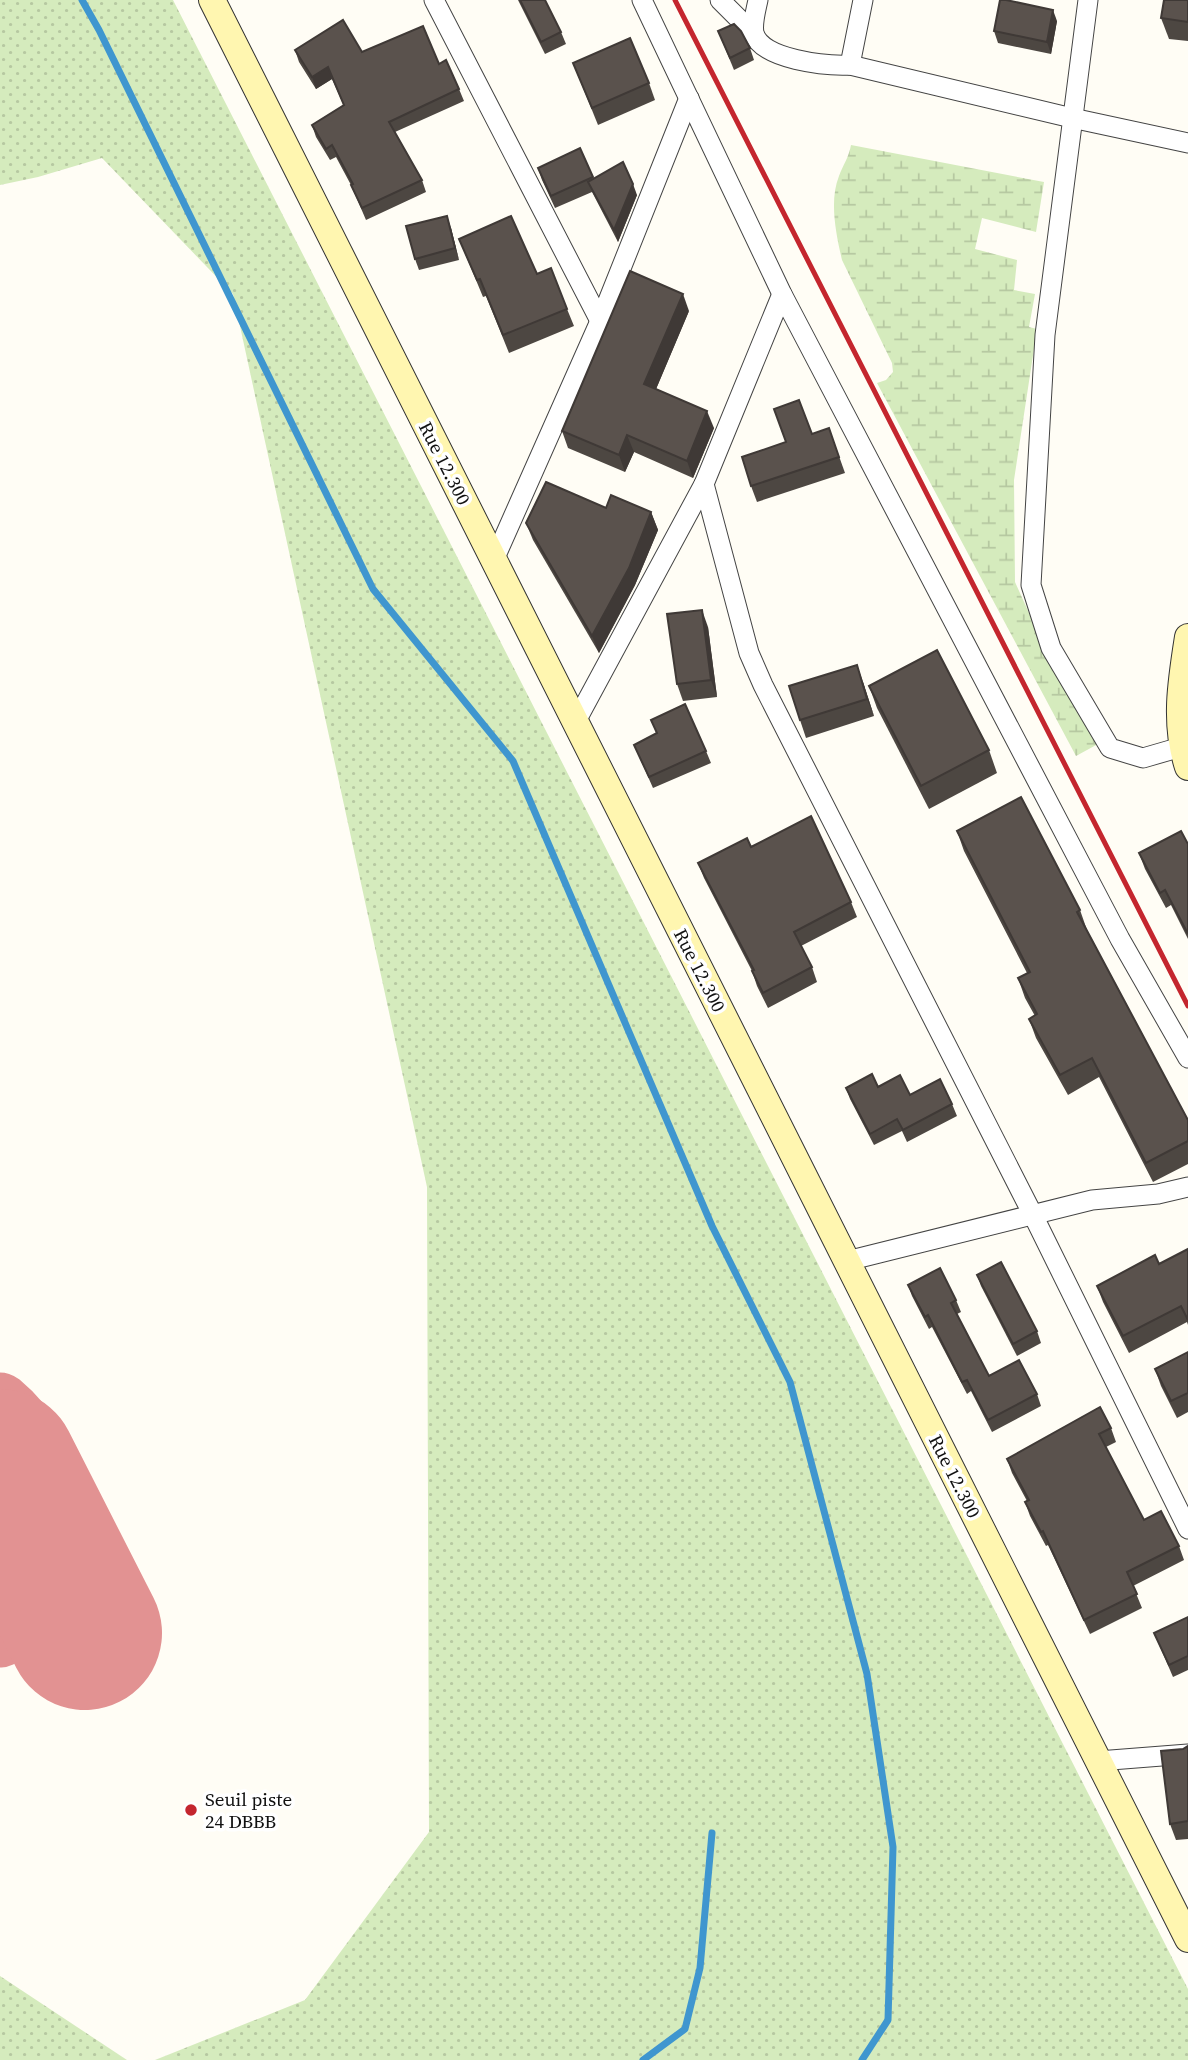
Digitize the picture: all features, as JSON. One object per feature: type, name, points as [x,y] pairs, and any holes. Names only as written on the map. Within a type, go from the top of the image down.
[{"type":"street","name":"Rue 12.300","points":[[212,0],[1188,1939]]},
{"type":"street","points":[[434,0],[600,321]]},
{"type":"street","points":[[642,0],[782,294],[1119,939],[1188,1058]]},
{"type":"street","points":[[720,0],[754,34],[763,48],[792,57],[820,65],[850,65],[1188,143]]},
{"type":"street","points":[[754,34],[758,0]]},
{"type":"street","points":[[850,65],[863,0]]},
{"type":"street","points":[[1088,0],[1045,335],[1031,585],[1051,648],[1110,748],[1143,758],[1185,757],[1179,694],[1188,637]]},
{"type":"street","points":[[494,561],[600,321],[689,98]]},
{"type":"street","points":[[575,723],[704,484],[782,294]]},
{"type":"street","points":[[704,484],[749,653],[763,685],[1032,1213],[1188,1529]]},
{"type":"street","points":[[846,1261],[1092,1200],[1158,1194],[1188,1187]]},
{"type":"street","points":[[1098,1761],[1188,1754]]},
{"type":"green space","points":[[0,0],[173,0],[1188,1989],[1188,2060],[155,2060],[305,2000],[429,1832],[427,1187],[233,294],[102,158],[0,185]]},
{"type":"green space","points":[[851,145],[1044,182],[1036,232],[982,218],[975,249],[1017,260],[1014,290],[1035,294],[1029,327],[1037,329],[1014,480],[1015,582],[1062,686],[1086,720],[1098,744],[1076,756],[877,383],[886,380],[893,372],[892,363],[842,260],[834,218],[836,186]]},
{"type":"green space","points":[[0,1976],[127,2060],[0,2060]]},
{"type":"building","points":[[520,0],[545,0],[561,32],[541,42]]},
{"type":"building","points":[[1000,0],[1053,10],[1047,42],[994,31]]},
{"type":"building","points":[[1164,0],[1188,0],[1188,22],[1161,18]]},
{"type":"building","points":[[343,20],[362,52],[423,26],[439,64],[446,60],[459,89],[389,122],[422,180],[362,208],[351,185],[353,184],[332,145],[326,149],[312,125],[344,105],[328,67],[312,77],[295,50]]},
{"type":"building","points":[[734,24],[750,48],[730,58],[718,31]]},
{"type":"building","points":[[630,38],[649,83],[592,108],[573,63]]},
{"type":"building","points":[[580,148],[593,177],[551,196],[538,168]]},
{"type":"building","points":[[623,162],[633,184],[614,230],[588,182]]},
{"type":"building","points":[[447,216],[455,248],[415,259],[406,226]]},
{"type":"building","points":[[511,216],[537,274],[551,268],[567,309],[503,335],[480,279],[477,280],[459,239]]},
{"type":"building","points":[[630,271],[683,294],[644,384],[707,411],[687,461],[627,435],[619,455],[562,431]]},
{"type":"building","points":[[799,400],[812,434],[829,428],[839,457],[751,486],[742,457],[786,442],[774,409]]},
{"type":"building","points":[[546,482],[606,508],[611,495],[651,512],[629,568],[592,636],[526,523]]},
{"type":"building","points":[[702,610],[711,680],[677,684],[667,614]]},
{"type":"building","points":[[937,650],[989,750],[921,786],[869,686]]},
{"type":"building","points":[[857,665],[867,699],[800,720],[789,686]]},
{"type":"building","points":[[685,704],[706,751],[649,777],[634,745],[657,733],[651,720]]},
{"type":"building","points":[[1021,797],[1080,910],[1077,912],[1188,1120],[1188,1141],[1146,1163],[1092,1058],[1060,1075],[1029,1019],[1037,1014],[1018,978],[1030,972],[957,831]]},
{"type":"building","points":[[811,816],[851,902],[794,932],[812,967],[763,993],[752,971],[754,970],[698,863],[747,838],[751,847]]},
{"type":"building","points":[[1181,831],[1188,844],[1188,934],[1165,890],[1160,893],[1139,853]]},
{"type":"building","points":[[872,1074],[878,1087],[900,1075],[910,1095],[940,1079],[952,1104],[903,1130],[897,1119],[870,1134],[846,1088]]},
{"type":"building","points":[[1188,1249],[1188,1320],[1181,1306],[1123,1336],[1097,1286],[1155,1255],[1159,1264]]},
{"type":"building","points":[[1001,1262],[1037,1331],[1013,1344],[977,1275]]},
{"type":"building","points":[[940,1268],[956,1300],[951,1303],[989,1376],[1019,1360],[1037,1394],[988,1420],[967,1380],[962,1382],[928,1315],[925,1317],[908,1285]]},
{"type":"building","points":[[1188,1352],[1188,1393],[1171,1401],[1155,1369]]},
{"type":"building","points":[[1100,1407],[1111,1428],[1099,1434],[1144,1520],[1161,1511],[1179,1546],[1127,1572],[1137,1594],[1084,1620],[1043,1531],[1041,1532],[1025,1502],[1029,1500],[1007,1459]]},
{"type":"building","points":[[1188,1617],[1188,1656],[1169,1665],[1154,1633]]},
{"type":"building","points":[[1188,1746],[1188,1821],[1170,1824],[1161,1751]]},
{"type":"waterway","points":[[82,0],[373,589],[513,761],[712,1226],[790,1382],[867,1674],[893,1847],[888,2020],[862,2060]]},
{"type":"waterway","points":[[643,2060],[685,2029],[700,1968],[712,1833]]},
{"type":"taxiway","points":[[0,1403],[20,1423],[36,1447],[54,1498],[55,1526],[52,1553],[44,1580],[30,1606],[0,1637]]},
{"type":"runway","points":[[0,1466],[85,1633]]},
{"type":"railway","points":[[675,0],[1188,1006]]},
{"type":"place","name":"Seuil piste 24 DBBB","points":[[191,1810]]}]
